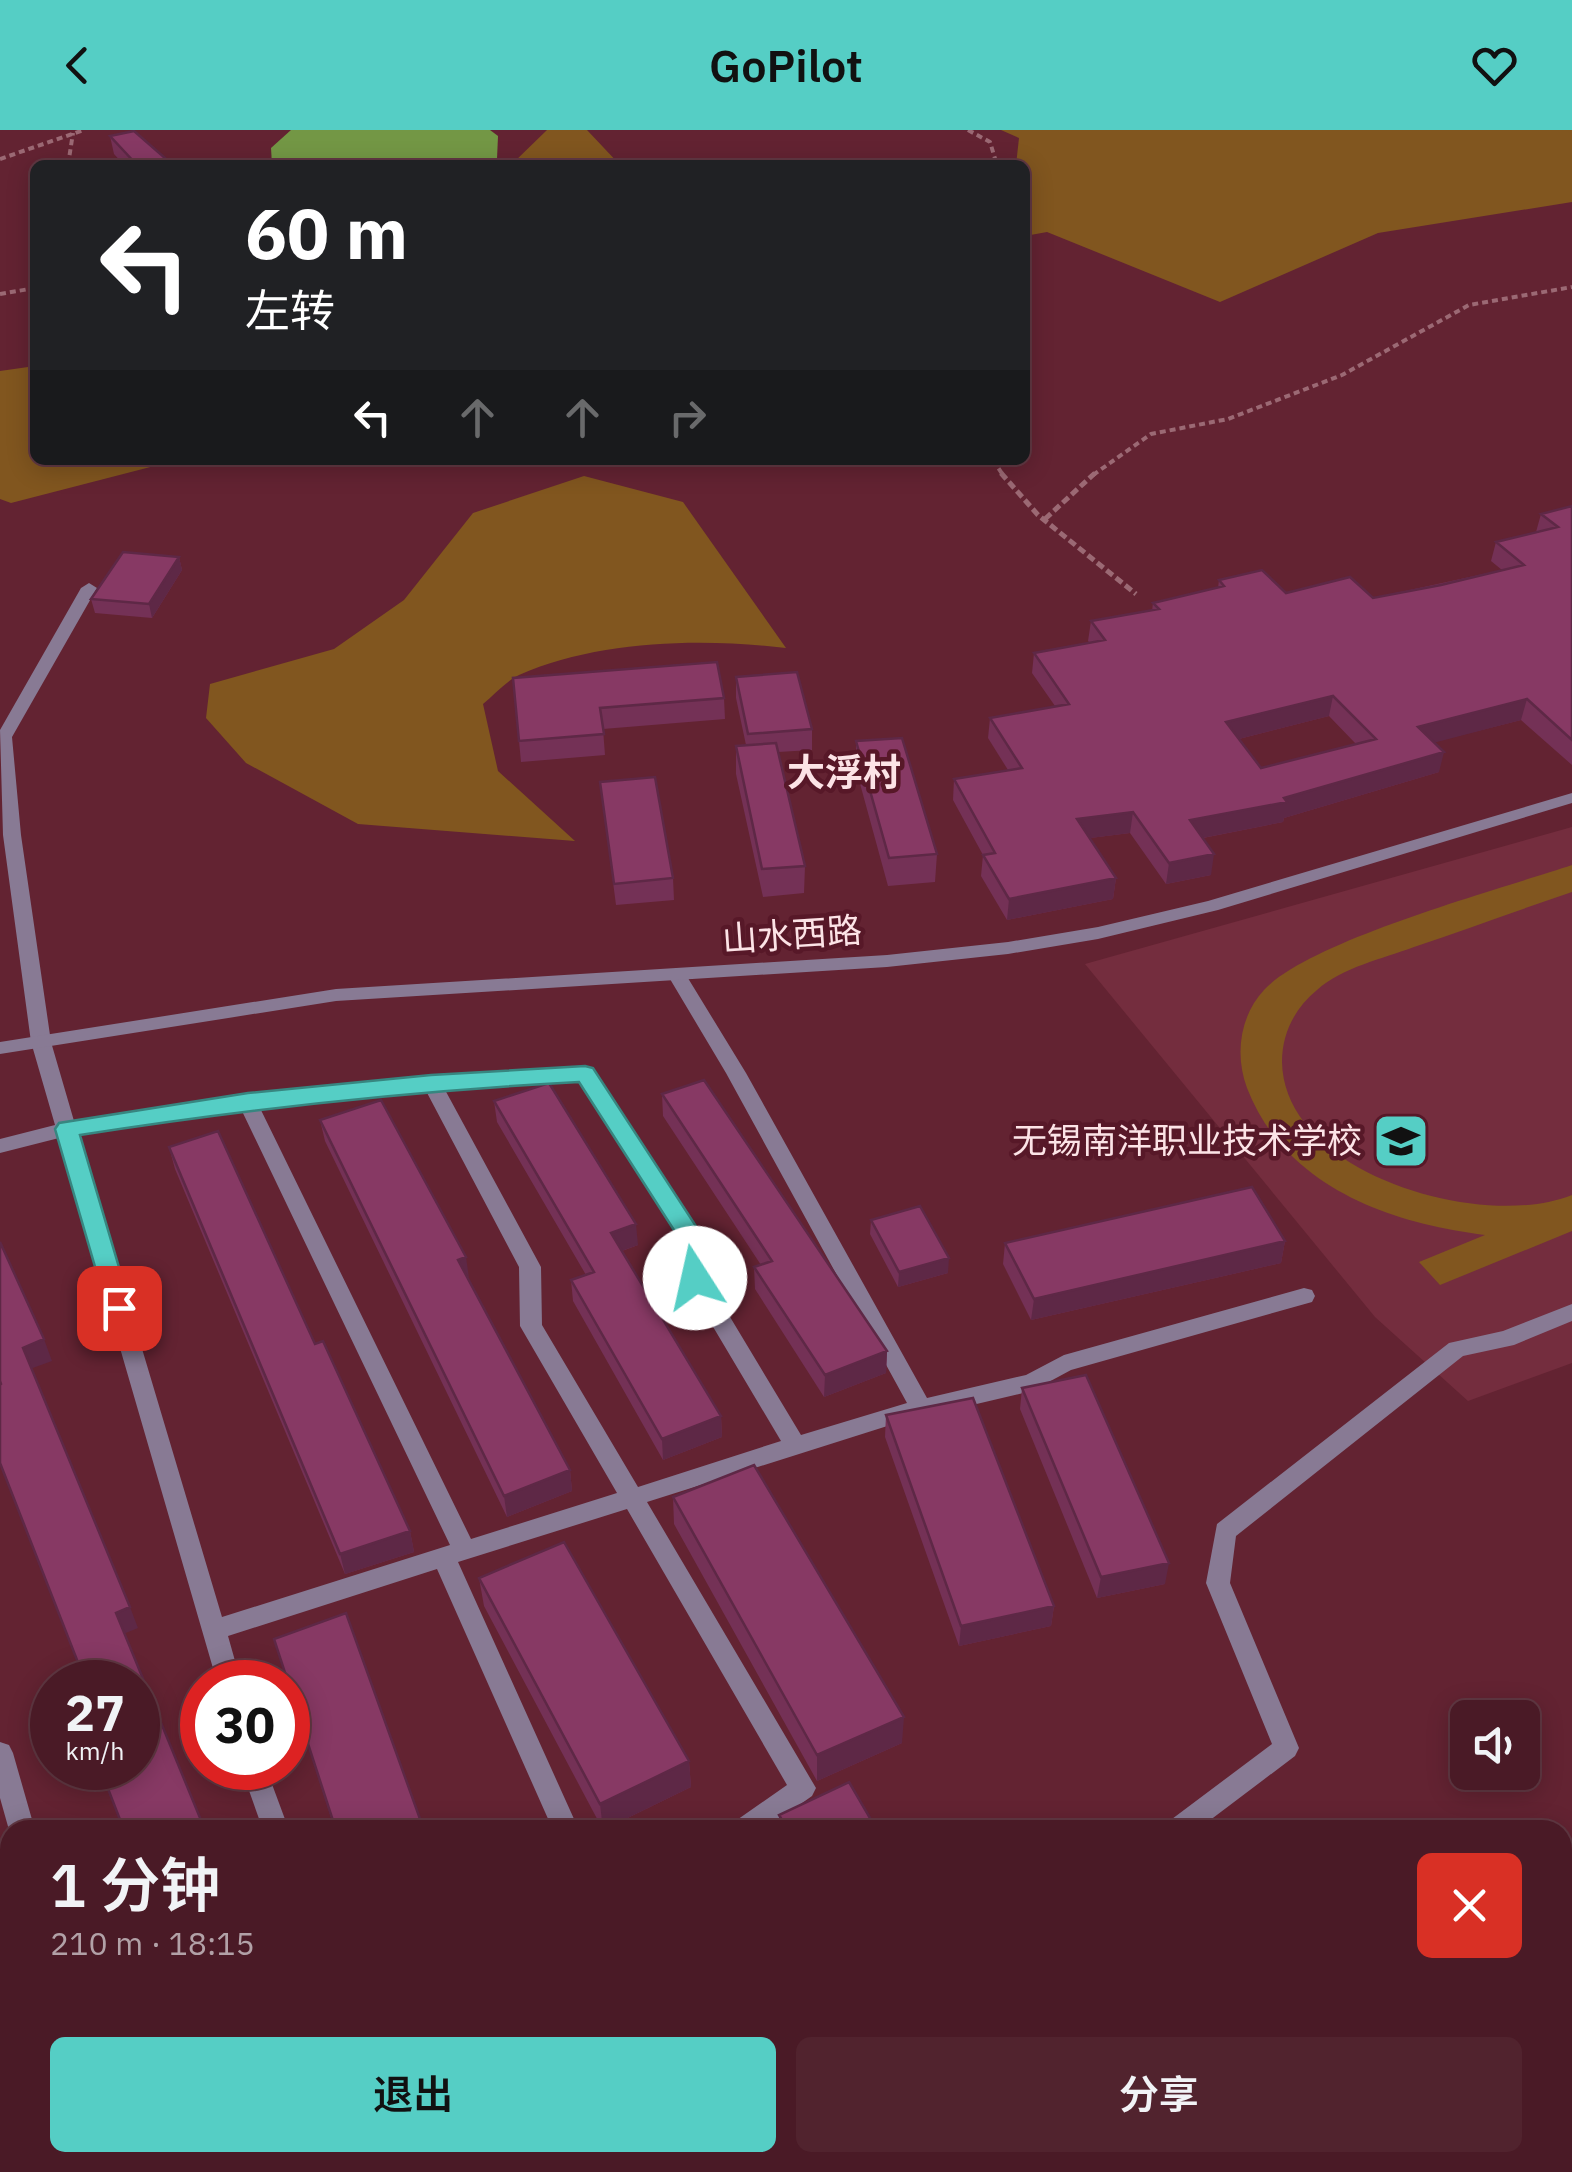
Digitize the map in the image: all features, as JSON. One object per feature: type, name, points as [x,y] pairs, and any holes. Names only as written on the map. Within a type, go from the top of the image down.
[{"type":"street","points":[[90,588],[4,737],[12,835],[42,1042],[223,1660]]},
{"type":"street","name":"山水西路","points":[[0,1048],[336,995],[886,961],[1098,933],[1212,906],[1572,798]]},
{"type":"street","points":[[676,974],[736,1073],[921,1408]]},
{"type":"street","points":[[0,1146],[67,1129],[248,1101],[431,1082],[585,1074],[693,1240],[695,1278],[796,1446]]},
{"type":"street","points":[[431,1082],[530,1267],[531,1326],[803,1788],[757,1820]]},
{"type":"street","points":[[248,1101],[454,1554],[562,1820]]},
{"type":"street","points":[[214,1630],[921,1408],[1032,1382],[1064,1363],[1304,1296]]},
{"type":"street","points":[[1190,1820],[1286,1748],[1218,1583],[1225,1531],[1456,1349],[1506,1339],[1572,1312]]},
{"type":"street","points":[[0,1752],[19,1820]]},
{"type":"street","points":[[262,1790],[272,1820]]},
{"type":"path","points":[[0,158],[84,130]]},
{"type":"path","points":[[968,130],[989,138],[996,147],[997,160]]},
{"type":"path","points":[[69,160],[73,133]]},
{"type":"path","points":[[1045,518],[1102,466],[1152,434],[1228,419],[1342,376],[1469,305],[1572,287]]},
{"type":"path","points":[[0,294],[30,289]]},
{"type":"path","points":[[996,465],[1006,484],[1136,594]]},
{"type":"shaded area","points":[[291,130],[490,130],[498,136],[496,160],[272,160],[271,148]]},
{"type":"shaded area","points":[[547,130],[587,130],[615,160],[516,160]]},
{"type":"shaded area","points":[[1001,130],[1572,130],[1572,202],[1378,233],[1220,302],[1047,232],[1030,235],[1030,160],[1017,160],[1019,138]]},
{"type":"shaded area","points":[[30,367],[30,465],[158,465],[11,503],[0,499],[0,371]]},
{"type":"shaded area","points":[[584,476],[683,502],[786,648],[685,643],[616,648],[550,663],[519,675],[483,704],[498,771],[575,841],[358,824],[246,763],[206,718],[210,684],[334,649],[404,600],[473,513]]},
{"type":"shaded area","name":"无锡南洋职业技术学校","points":[[1572,827],[1572,1363],[1468,1401],[1375,1317],[1085,964]]},
{"type":"shaded area","points":[[1572,865],[1572,892],[1339,975],[1309,997],[1287,1031],[1282,1062],[1291,1102],[1316,1136],[1351,1163],[1395,1184],[1442,1199],[1490,1205],[1534,1204],[1572,1195],[1572,1231],[1440,1285],[1419,1262],[1485,1235],[1412,1221],[1377,1209],[1313,1174],[1287,1151],[1264,1122],[1247,1088],[1241,1063],[1244,1024],[1264,990],[1288,971],[1322,953],[1409,918]]},
{"type":"building","points":[[134,131],[167,160],[132,160],[110,136]]},
{"type":"building","points":[[1572,506],[1572,740],[1527,699],[1418,727],[1444,752],[1284,798],[1287,802],[1190,820],[1214,854],[1169,863],[1133,812],[1077,819],[1116,878],[1009,899],[983,855],[995,853],[954,779],[1022,768],[990,718],[1069,704],[1034,653],[1105,640],[1091,621],[1159,609],[1153,603],[1224,586],[1219,580],[1262,570],[1286,593],[1350,577],[1373,598],[1524,565],[1496,542],[1558,527],[1541,514]],"holes":[[[1333,696],[1376,739],[1261,768],[1226,722]]]},
{"type":"building","points":[[123,552],[179,557],[149,604],[91,599]]},
{"type":"building","points":[[717,662],[724,698],[600,708],[604,734],[519,741],[513,678]]},
{"type":"building","points":[[797,672],[812,729],[748,734],[736,677]]},
{"type":"building","points":[[902,738],[937,854],[889,858],[856,741]]},
{"type":"building","points":[[776,743],[805,866],[762,869],[736,746]]},
{"type":"building","points":[[655,777],[673,878],[614,884],[600,782]]},
{"type":"building","points":[[704,1080],[887,1351],[825,1375],[754,1267],[772,1261],[662,1094]]},
{"type":"building","points":[[549,1083],[636,1224],[611,1233],[721,1416],[662,1439],[571,1280],[594,1272],[494,1101]]},
{"type":"building","points":[[381,1100],[466,1257],[458,1260],[570,1470],[504,1496],[320,1120]]},
{"type":"building","points":[[218,1131],[315,1344],[323,1341],[410,1531],[340,1554],[169,1147]]},
{"type":"building","points":[[1252,1187],[1285,1241],[1034,1299],[1005,1243]]},
{"type":"building","points":[[920,1206],[949,1258],[899,1272],[871,1220]]},
{"type":"building","points":[[0,1242],[44,1339],[23,1348],[130,1607],[116,1613],[135,1660],[77,1660],[0,1463]]},
{"type":"building","points":[[1086,1375],[1169,1563],[1101,1577],[1022,1388]]},
{"type":"building","points":[[973,1398],[1054,1606],[961,1626],[886,1415]]},
{"type":"building","points":[[754,1465],[904,1717],[817,1755],[673,1497]]},
{"type":"building","points":[[564,1542],[689,1761],[600,1804],[479,1578]]},
{"type":"building","points":[[346,1613],[420,1820],[333,1820],[310,1750],[310,1660],[281,1660],[274,1639]]},
{"type":"building","points":[[160,1720],[180,1769],[180,1790],[189,1790],[201,1820],[120,1820],[109,1790],[160,1790]]},
{"type":"building","points":[[849,1782],[871,1820],[782,1820],[779,1815]]},
{"type":"place","name":"无锡南洋职业技术学校","points":[[1401,1141]]},
{"type":"district","name":"大浮村","points":[[844,773]]},
{"type":"route","points":[[119,1308],[67,1129],[248,1101],[431,1082],[585,1074],[693,1240],[695,1278]]}]
